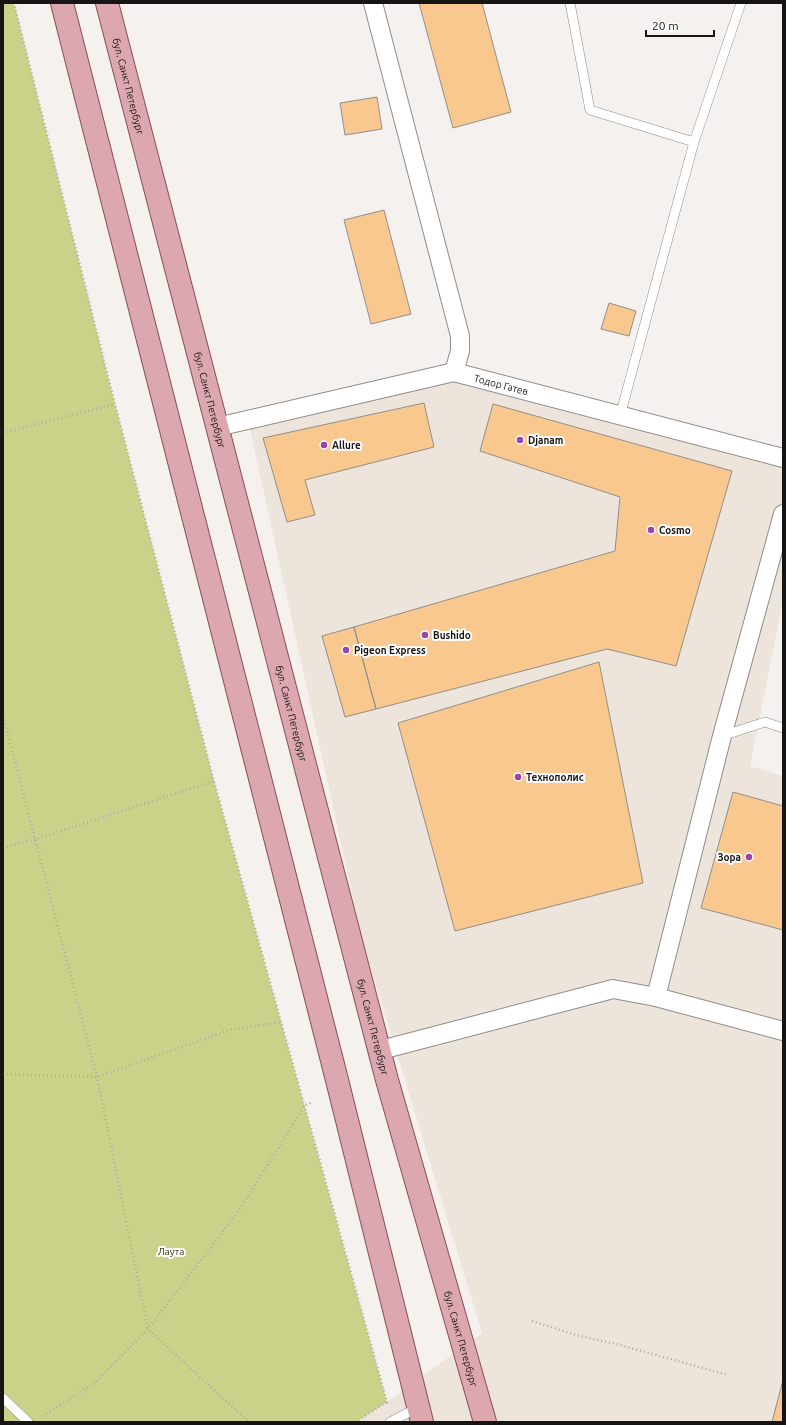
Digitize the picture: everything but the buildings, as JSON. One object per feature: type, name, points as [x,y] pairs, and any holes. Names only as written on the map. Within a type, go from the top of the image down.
[{"type":"main road","points":[[62,3],[337,1080],[420,1415]]},
{"type":"main road","name":"бул. Санкт Петербург","points":[[107,3],[390,1088],[485,1422]]},
{"type":"street","points":[[373,3],[460,336],[460,351],[454,372]]},
{"type":"street","name":"Тодор Гатев","points":[[217,427],[454,372],[783,458]]},
{"type":"street","points":[[656,998],[722,736],[783,514]]},
{"type":"street","points":[[381,1050],[613,989],[656,998],[783,1031]]},
{"type":"lane","points":[[570,3],[590,110],[694,142]]},
{"type":"lane","points":[[620,416],[694,142],[740,3]]},
{"type":"lane","points":[[722,736],[765,722],[783,728]]},
{"type":"lane","points":[[3,1398],[28,1422]]},
{"type":"lane","points":[[391,1421],[420,1415]]},
{"type":"path","points":[[14,3],[114,404],[214,781],[305,1105],[391,1421]]},
{"type":"path","points":[[3,433],[114,404]]},
{"type":"path","points":[[3,716],[97,1077],[148,1329],[249,1422]]},
{"type":"path","points":[[3,848],[36,839],[214,781]]},
{"type":"path","points":[[3,1074],[97,1077],[228,1030],[282,1022]]},
{"type":"path","points":[[40,1418],[96,1382],[148,1329],[240,1210],[305,1105],[313,1102]]},
{"type":"path","points":[[532,1321],[576,1335],[620,1345],[728,1375]]},
{"type":"path","points":[[355,1422],[387,1402]]},
{"type":"shaded area","points":[[454,372],[783,458],[783,600],[750,766],[783,776],[783,1422],[356,1422],[387,1402],[482,1333],[362,939],[248,420]]},
{"type":"green space","name":"Лаута","points":[[3,3],[14,3],[115,404],[214,781],[387,1402],[356,1422],[3,1422]]},
{"type":"place","name":"Djanam","points":[[520,440]]},
{"type":"place","name":"Allure","points":[[324,445]]},
{"type":"place","name":"Cosmo","points":[[651,530]]},
{"type":"place","name":"Bushido","points":[[425,635]]},
{"type":"place","name":"Pigeon Express","points":[[346,650]]},
{"type":"place","name":"Технополис","points":[[518,777]]},
{"type":"place","name":"Зора","points":[[749,857]]}]
